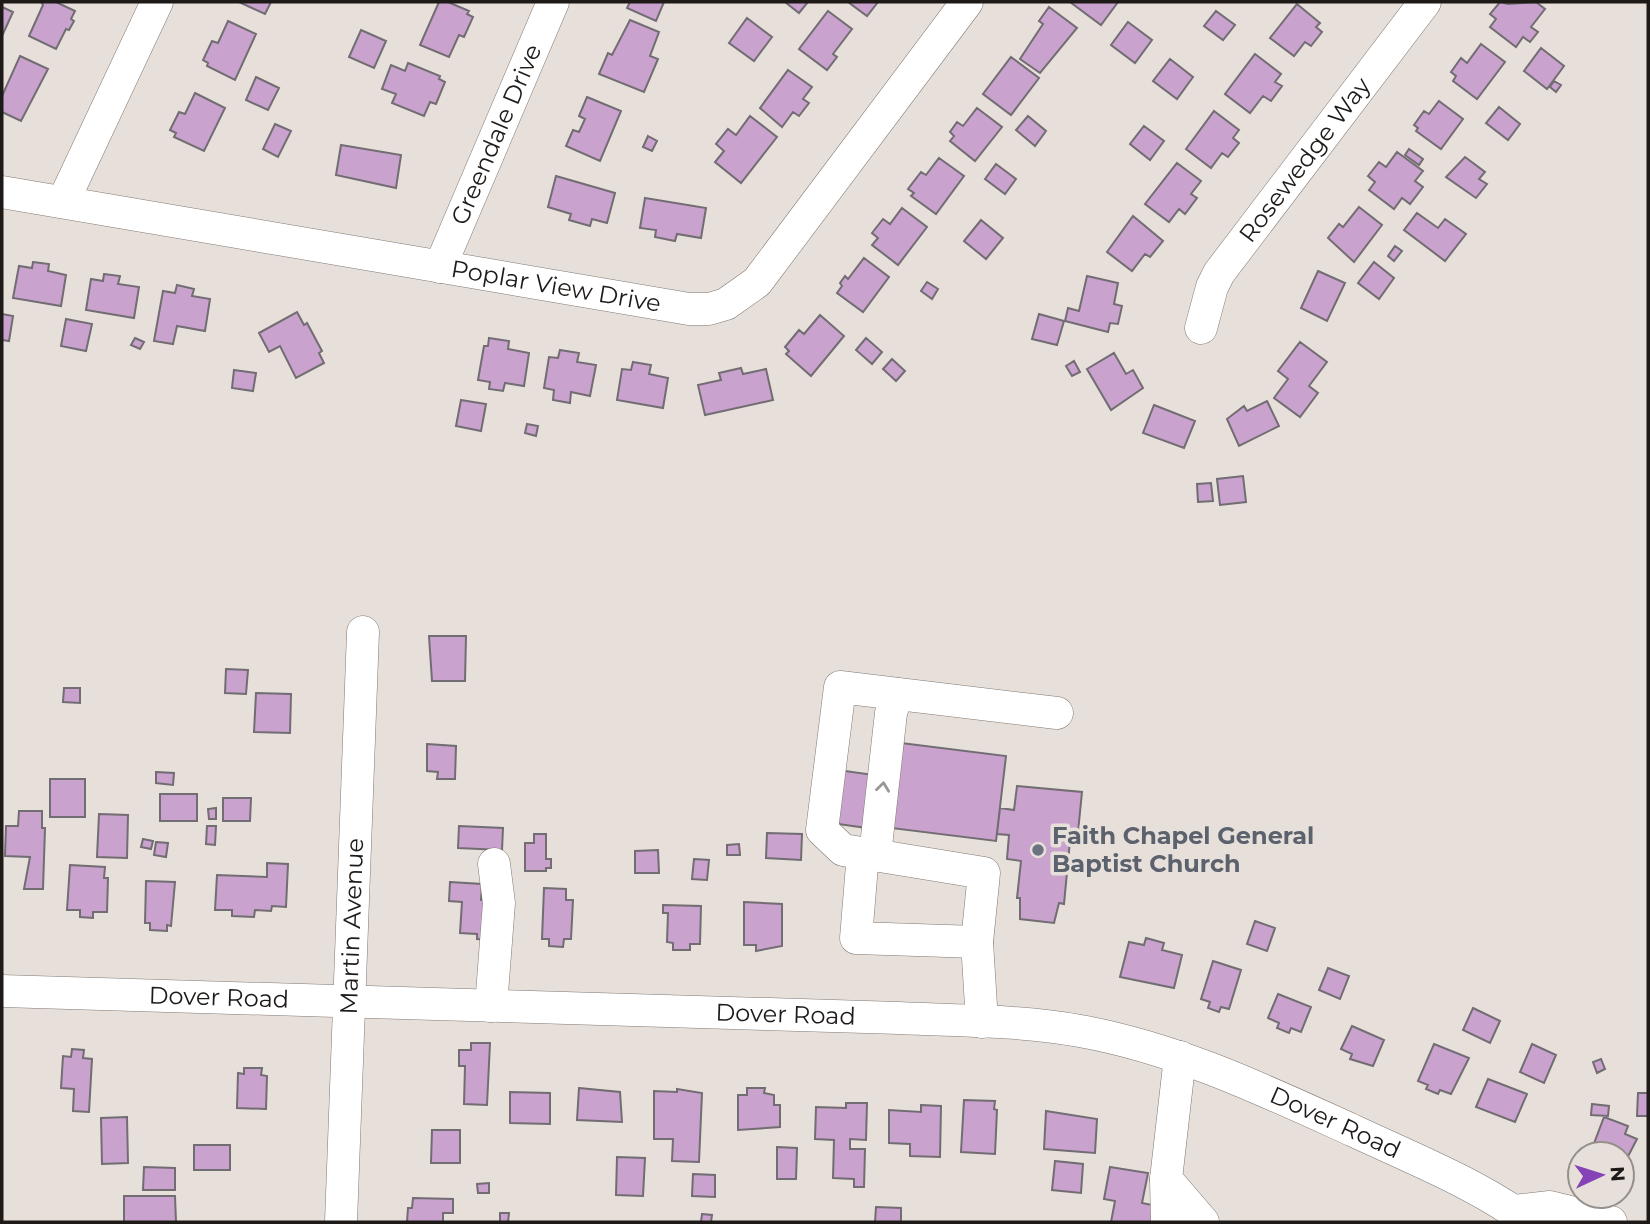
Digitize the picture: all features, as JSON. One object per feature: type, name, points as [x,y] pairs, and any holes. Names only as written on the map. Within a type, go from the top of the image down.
[{"type":"street","points":[[63,202],[157,2]]},
{"type":"street","name":"Greendale Drive","points":[[440,267],[553,2]]},
{"type":"street","name":"Poplar View Drive","points":[[2,192],[690,309],[726,304],[757,282],[967,2]]},
{"type":"street","name":"Rosewedge Way","points":[[1201,328],[1212,287],[1219,273],[1426,2]]},
{"type":"street","name":"Martin Avenue","points":[[341,1222],[363,632]]},
{"type":"street","points":[[982,1022],[977,942],[984,873],[860,853],[822,830],[841,687],[1057,713]]},
{"type":"street","points":[[897,694],[860,853],[856,938],[977,942]]},
{"type":"street","points":[[491,1006],[499,903],[494,864]]},
{"type":"street","name":"Dover Road","points":[[2,991],[982,1022],[1080,1031],[1180,1057],[1288,1101],[1426,1164],[1496,1199],[1521,1217]]},
{"type":"street","points":[[1167,1222],[1166,1179],[1180,1057]]},
{"type":"street","points":[[1166,1179],[1203,1222]]},
{"type":"street","points":[[1521,1217],[1550,1207],[1611,1222]]},
{"type":"building","points":[[41,2],[56,2],[75,11],[71,19],[74,21],[69,30],[66,29],[56,49],[29,36],[43,5]]},
{"type":"building","points":[[239,2],[271,2],[265,14]]},
{"type":"building","points":[[439,2],[448,2],[469,11],[467,14],[473,17],[464,37],[459,35],[449,57],[420,45]]},
{"type":"building","points":[[630,2],[664,2],[656,21],[627,8]]},
{"type":"building","points":[[785,2],[808,2],[799,13]]},
{"type":"building","points":[[848,2],[878,2],[867,16]]},
{"type":"building","points":[[1070,2],[1118,2],[1101,25]]},
{"type":"building","points":[[1500,2],[1536,2],[1545,9],[1531,27],[1538,32],[1530,42],[1523,37],[1516,47],[1490,27],[1496,19],[1490,14]]},
{"type":"building","points":[[1297,4],[1320,23],[1316,27],[1322,32],[1311,46],[1305,42],[1294,56],[1270,38]]},
{"type":"building","points":[[2,7],[13,12],[2,36]]},
{"type":"building","points":[[1049,7],[1077,28],[1040,73],[1020,59],[1043,24],[1039,21]]},
{"type":"building","points":[[828,11],[852,29],[833,54],[837,57],[827,70],[799,49]]},
{"type":"building","points":[[1216,11],[1235,25],[1223,40],[1204,26]]},
{"type":"building","points":[[747,18],[772,37],[754,61],[729,43]]},
{"type":"building","points":[[630,20],[659,32],[650,56],[658,59],[644,92],[599,74],[608,53],[612,55]]},
{"type":"building","points":[[228,21],[256,34],[235,80],[207,66],[208,63],[203,60],[212,41],[218,43]]},
{"type":"building","points":[[1128,22],[1152,40],[1135,63],[1111,45]]},
{"type":"building","points":[[361,30],[386,41],[374,68],[349,57]]},
{"type":"building","points":[[1481,44],[1505,62],[1477,99],[1453,81],[1456,76],[1451,72],[1461,58],[1467,63]]},
{"type":"building","points":[[1541,48],[1564,66],[1547,89],[1524,71]]},
{"type":"building","points":[[1255,54],[1281,74],[1275,82],[1282,86],[1271,101],[1263,96],[1250,113],[1225,94]]},
{"type":"building","points":[[20,56],[48,69],[21,121],[2,112],[2,96]]},
{"type":"building","points":[[1011,57],[1039,78],[1011,115],[983,94]]},
{"type":"building","points":[[1170,59],[1193,77],[1177,99],[1153,81]]},
{"type":"building","points":[[408,63],[440,76],[439,79],[445,82],[436,104],[430,102],[424,116],[392,103],[396,94],[382,89],[391,65],[405,71]]},
{"type":"building","points":[[788,70],[812,87],[803,99],[809,103],[799,116],[793,112],[782,127],[760,108]]},
{"type":"building","points":[[256,77],[279,88],[268,110],[246,100]]},
{"type":"building","points":[[1554,81],[1561,85],[1556,92],[1550,87]]},
{"type":"building","points":[[195,93],[225,108],[204,151],[174,137],[176,133],[170,130],[179,112],[185,114]]},
{"type":"building","points":[[587,97],[621,111],[600,161],[566,146],[573,130],[579,132],[585,119],[579,116]]},
{"type":"building","points":[[1439,101],[1463,119],[1441,149],[1416,131],[1418,128],[1414,125],[1424,111],[1429,114]]},
{"type":"building","points":[[1499,107],[1520,124],[1508,140],[1486,123]]},
{"type":"building","points":[[977,108],[1002,127],[975,161],[950,141],[954,136],[950,132],[957,122],[963,126]]},
{"type":"building","points":[[1214,111],[1239,130],[1233,138],[1239,143],[1228,157],[1222,153],[1211,168],[1186,149]]},
{"type":"building","points":[[750,116],[777,137],[741,183],[715,162],[724,151],[716,144],[728,129],[736,135]]},
{"type":"building","points":[[1028,116],[1046,131],[1035,146],[1016,130]]},
{"type":"building","points":[[275,124],[291,131],[278,157],[263,149]]},
{"type":"building","points":[[1144,126],[1164,141],[1150,160],[1130,144]]},
{"type":"building","points":[[648,136],[657,141],[652,151],[643,147]]},
{"type":"building","points":[[341,145],[401,155],[396,188],[336,175]]},
{"type":"building","points":[[1409,149],[1423,159],[1419,165],[1405,155]]},
{"type":"building","points":[[1397,152],[1423,171],[1415,181],[1423,187],[1410,204],[1402,198],[1394,209],[1369,190],[1375,182],[1368,176],[1379,162],[1386,167]]},
{"type":"building","points":[[1465,157],[1485,172],[1479,179],[1487,184],[1476,198],[1446,177]]},
{"type":"building","points":[[939,158],[964,176],[936,214],[911,196],[914,193],[908,189],[921,172],[926,175]]},
{"type":"building","points":[[1177,163],[1201,181],[1191,194],[1197,198],[1185,214],[1179,209],[1169,222],[1145,204]]},
{"type":"building","points":[[996,164],[1016,179],[1005,194],[985,179]]},
{"type":"building","points":[[556,176],[615,193],[607,223],[592,219],[590,226],[569,220],[571,214],[548,207]]},
{"type":"building","points":[[645,198],[706,208],[701,238],[677,234],[675,241],[655,237],[656,230],[640,228]]},
{"type":"building","points":[[1359,207],[1382,225],[1354,262],[1328,238],[1339,224],[1343,227]]},
{"type":"building","points":[[902,208],[927,227],[898,265],[872,245],[878,238],[872,233],[883,219],[890,224]]},
{"type":"building","points":[[1417,213],[1438,228],[1445,219],[1466,234],[1445,261],[1404,230]]},
{"type":"building","points":[[1133,216],[1163,241],[1150,257],[1145,254],[1132,271],[1107,252]]},
{"type":"building","points":[[981,220],[1003,238],[986,259],[964,241]]},
{"type":"building","points":[[1395,246],[1402,251],[1394,261],[1388,256]]},
{"type":"building","points":[[864,258],[889,277],[863,312],[837,293],[845,276],[848,279]]},
{"type":"building","points":[[33,262],[49,264],[48,271],[66,275],[61,306],[13,298],[19,266],[32,268]]},
{"type":"building","points":[[1374,262],[1394,278],[1379,299],[1358,283]]},
{"type":"building","points":[[1318,271],[1345,283],[1327,321],[1301,308]]},
{"type":"building","points":[[104,274],[120,276],[118,284],[139,287],[134,318],[86,310],[91,279],[103,281]]},
{"type":"building","points":[[1087,276],[1118,283],[1114,304],[1122,306],[1118,324],[1110,323],[1108,332],[1065,321],[1068,308],[1079,311]]},
{"type":"building","points":[[927,282],[938,289],[932,299],[921,291]]},
{"type":"building","points":[[177,285],[194,289],[192,296],[210,299],[205,331],[177,326],[173,344],[154,341],[163,291],[175,293]]},
{"type":"building","points":[[297,312],[304,325],[307,323],[322,351],[319,353],[324,363],[296,378],[280,346],[269,352],[259,333]]},
{"type":"building","points":[[2,314],[13,316],[9,341],[2,340]]},
{"type":"building","points":[[1039,314],[1064,321],[1057,345],[1032,339]]},
{"type":"building","points":[[820,315],[844,336],[811,376],[786,354],[789,351],[785,347],[799,330],[804,334]]},
{"type":"building","points":[[66,319],[92,324],[86,351],[61,346]]},
{"type":"building","points":[[135,338],[144,342],[140,349],[131,345]]},
{"type":"building","points":[[489,338],[509,341],[508,349],[529,353],[524,386],[505,383],[503,391],[489,389],[490,382],[478,380],[484,346],[488,346]]},
{"type":"building","points":[[866,338],[882,352],[872,364],[856,350]]},
{"type":"building","points":[[1300,342],[1327,362],[1309,386],[1318,393],[1300,417],[1274,398],[1288,379],[1278,371]]},
{"type":"building","points":[[560,350],[579,353],[577,362],[596,365],[590,396],[571,392],[570,403],[553,400],[554,390],[544,388],[549,357],[558,358]]},
{"type":"building","points":[[1114,353],[1126,374],[1133,370],[1143,388],[1111,410],[1087,369]]},
{"type":"building","points":[[892,359],[905,371],[896,381],[883,369]]},
{"type":"building","points":[[1074,361],[1080,372],[1072,376],[1066,366]]},
{"type":"building","points":[[633,362],[651,365],[649,374],[668,378],[663,408],[617,400],[622,369],[631,370]]},
{"type":"building","points":[[741,368],[743,374],[766,369],[773,400],[705,415],[698,385],[721,380],[719,373]]},
{"type":"building","points":[[234,370],[256,373],[253,391],[232,388]]},
{"type":"building","points":[[461,400],[486,404],[481,431],[456,426]]},
{"type":"building","points":[[1267,401],[1279,426],[1239,446],[1227,419],[1244,406],[1247,411]]},
{"type":"building","points":[[1154,405],[1195,421],[1184,448],[1143,433]]},
{"type":"building","points":[[527,424],[538,426],[536,436],[525,433]]},
{"type":"building","points":[[1243,476],[1246,502],[1220,505],[1217,479]]},
{"type":"building","points":[[1211,483],[1213,501],[1198,502],[1197,484]]},
{"type":"building","points":[[429,636],[466,636],[465,681],[432,681]]},
{"type":"building","points":[[226,669],[248,670],[246,694],[225,693]]},
{"type":"building","points":[[64,688],[80,688],[80,703],[63,702]]},
{"type":"building","points":[[256,693],[291,694],[290,733],[254,732]]},
{"type":"building","points":[[893,742],[1006,756],[996,841],[883,827]]},
{"type":"building","points":[[427,744],[456,746],[455,779],[437,779],[438,772],[427,771]]},
{"type":"building","points":[[831,769],[881,776],[874,829],[824,822]]},
{"type":"building","points":[[156,772],[174,773],[173,785],[156,783]]},
{"type":"building","points":[[50,779],[85,779],[85,817],[50,817]]},
{"type":"building","name":"Faith Chapel General Baptist Church","points":[[1017,786],[1082,792],[1077,842],[1070,841],[1064,904],[1059,903],[1054,923],[1020,919],[1020,898],[1017,898],[1021,861],[1007,859],[1009,835],[997,834],[1000,808],[1014,810]]},
{"type":"building","points":[[160,794],[197,794],[197,821],[160,821]]},
{"type":"building","points":[[223,798],[251,798],[250,821],[223,821]]},
{"type":"building","points":[[216,808],[216,819],[209,819],[208,809]]},
{"type":"building","points":[[19,811],[42,811],[42,828],[45,828],[43,889],[24,889],[30,857],[5,856],[6,826],[18,826]]},
{"type":"building","points":[[99,814],[128,815],[127,858],[97,857]]},
{"type":"building","points":[[207,826],[216,826],[215,845],[206,844]]},
{"type":"building","points":[[459,826],[503,828],[502,850],[458,848]]},
{"type":"building","points":[[767,833],[802,834],[801,860],[766,858]]},
{"type":"building","points":[[534,834],[546,834],[546,859],[551,859],[551,868],[546,868],[546,871],[525,871],[525,843],[534,843]]},
{"type":"building","points":[[143,839],[153,841],[151,849],[141,847]]},
{"type":"building","points":[[156,842],[168,843],[166,857],[154,855]]},
{"type":"building","points":[[739,844],[740,855],[727,855],[727,845]]},
{"type":"building","points":[[658,850],[659,873],[635,873],[635,851]]},
{"type":"building","points":[[694,859],[709,860],[707,880],[692,879]]},
{"type":"building","points":[[267,863],[288,864],[286,907],[272,906],[271,911],[255,910],[254,917],[232,916],[232,910],[215,910],[217,875],[267,877]]},
{"type":"building","points":[[70,865],[105,867],[104,878],[108,878],[107,912],[93,912],[93,918],[80,917],[80,910],[67,910]]},
{"type":"building","points":[[146,881],[175,882],[171,926],[167,925],[167,931],[150,930],[150,923],[145,923]]},
{"type":"building","points":[[450,882],[482,884],[481,900],[492,900],[490,940],[477,939],[477,934],[460,933],[462,902],[449,901]]},
{"type":"building","points":[[544,888],[566,889],[566,900],[573,900],[571,939],[564,939],[563,947],[549,946],[549,939],[542,939]]},
{"type":"building","points":[[744,902],[782,904],[782,946],[756,951],[756,945],[744,945]]},
{"type":"building","points":[[663,905],[701,906],[700,944],[690,944],[690,950],[673,950],[673,943],[667,942],[668,913],[663,913]]},
{"type":"building","points":[[1255,921],[1275,928],[1267,951],[1247,944]]},
{"type":"building","points":[[1146,938],[1164,943],[1162,950],[1182,955],[1174,988],[1120,977],[1129,942],[1144,945]]},
{"type":"building","points":[[1213,961],[1241,970],[1229,1009],[1221,1007],[1219,1012],[1208,1008],[1210,1002],[1201,999]]},
{"type":"building","points":[[1328,968],[1349,976],[1340,999],[1319,990]]},
{"type":"building","points":[[1278,994],[1311,1007],[1301,1032],[1291,1028],[1289,1033],[1277,1028],[1279,1023],[1268,1018]]},
{"type":"building","points":[[1473,1008],[1500,1021],[1490,1043],[1463,1030]]},
{"type":"building","points":[[1352,1026],[1384,1040],[1373,1066],[1350,1059],[1352,1054],[1341,1049]]},
{"type":"building","points":[[471,1043],[490,1043],[487,1105],[464,1104],[465,1066],[459,1066],[459,1050],[471,1050]]},
{"type":"building","points":[[1434,1044],[1469,1058],[1451,1094],[1440,1090],[1438,1094],[1426,1089],[1428,1085],[1418,1081]]},
{"type":"building","points":[[1532,1044],[1556,1055],[1544,1083],[1520,1072]]},
{"type":"building","points":[[72,1049],[84,1050],[83,1058],[92,1059],[89,1112],[73,1111],[74,1089],[61,1088],[63,1056],[71,1057]]},
{"type":"building","points":[[1601,1059],[1605,1069],[1597,1073],[1593,1062]]},
{"type":"building","points":[[244,1068],[262,1068],[261,1075],[267,1076],[266,1109],[237,1108],[238,1073],[244,1074]]},
{"type":"building","points":[[1488,1079],[1527,1094],[1515,1122],[1476,1107]]},
{"type":"building","points":[[579,1088],[620,1092],[622,1122],[577,1120]]},
{"type":"building","points":[[747,1088],[765,1088],[764,1093],[774,1095],[774,1105],[780,1105],[780,1127],[738,1130],[738,1095],[747,1095]]},
{"type":"building","points":[[677,1089],[702,1093],[699,1162],[672,1161],[673,1139],[654,1139],[654,1091],[677,1092]]},
{"type":"building","points":[[510,1092],[550,1093],[550,1124],[510,1123]]},
{"type":"building","points":[[1638,1093],[1648,1093],[1648,1116],[1637,1116]]},
{"type":"building","points":[[964,1100],[995,1101],[995,1154],[961,1152]]},
{"type":"building","points":[[846,1103],[867,1103],[866,1140],[850,1139],[850,1149],[865,1149],[864,1187],[854,1187],[854,1179],[833,1178],[834,1140],[815,1139],[816,1107],[846,1108]]},
{"type":"building","points":[[1592,1104],[1609,1106],[1608,1116],[1591,1115]]},
{"type":"building","points":[[921,1105],[941,1106],[940,1157],[910,1156],[910,1144],[889,1143],[889,1110],[921,1112]]},
{"type":"building","points":[[1046,1111],[1097,1119],[1095,1153],[1044,1149]]},
{"type":"building","points":[[127,1117],[128,1163],[102,1164],[101,1118]]},
{"type":"building","points":[[1604,1117],[1628,1126],[1625,1134],[1637,1139],[1636,1141],[1595,1140]]},
{"type":"building","points":[[432,1130],[460,1130],[460,1163],[431,1163]]},
{"type":"building","points":[[194,1145],[230,1145],[230,1170],[194,1170]]},
{"type":"building","points":[[777,1147],[797,1148],[796,1179],[777,1179]]},
{"type":"building","points":[[617,1157],[645,1158],[643,1196],[616,1195]]},
{"type":"building","points":[[1055,1161],[1083,1164],[1081,1193],[1052,1190]]},
{"type":"building","points":[[144,1167],[175,1168],[175,1190],[143,1190]]},
{"type":"building","points":[[1110,1167],[1148,1173],[1142,1203],[1157,1206],[1154,1222],[1111,1222],[1115,1201],[1104,1199]]},
{"type":"building","points":[[693,1174],[715,1175],[715,1197],[692,1196]]},
{"type":"building","points":[[489,1183],[489,1193],[478,1193],[477,1184]]},
{"type":"building","points":[[124,1196],[175,1196],[176,1222],[124,1222]]},
{"type":"building","points":[[413,1198],[453,1199],[453,1213],[443,1213],[443,1222],[407,1222],[408,1208],[412,1208]]},
{"type":"building","points":[[876,1207],[901,1208],[901,1222],[875,1222]]},
{"type":"building","points":[[500,1213],[509,1213],[508,1222],[500,1222]]},
{"type":"building","points":[[702,1214],[712,1215],[711,1222],[701,1222]]},
{"type":"place","name":"Faith Chapel General Baptist Church","points":[[1038,850]]}]
